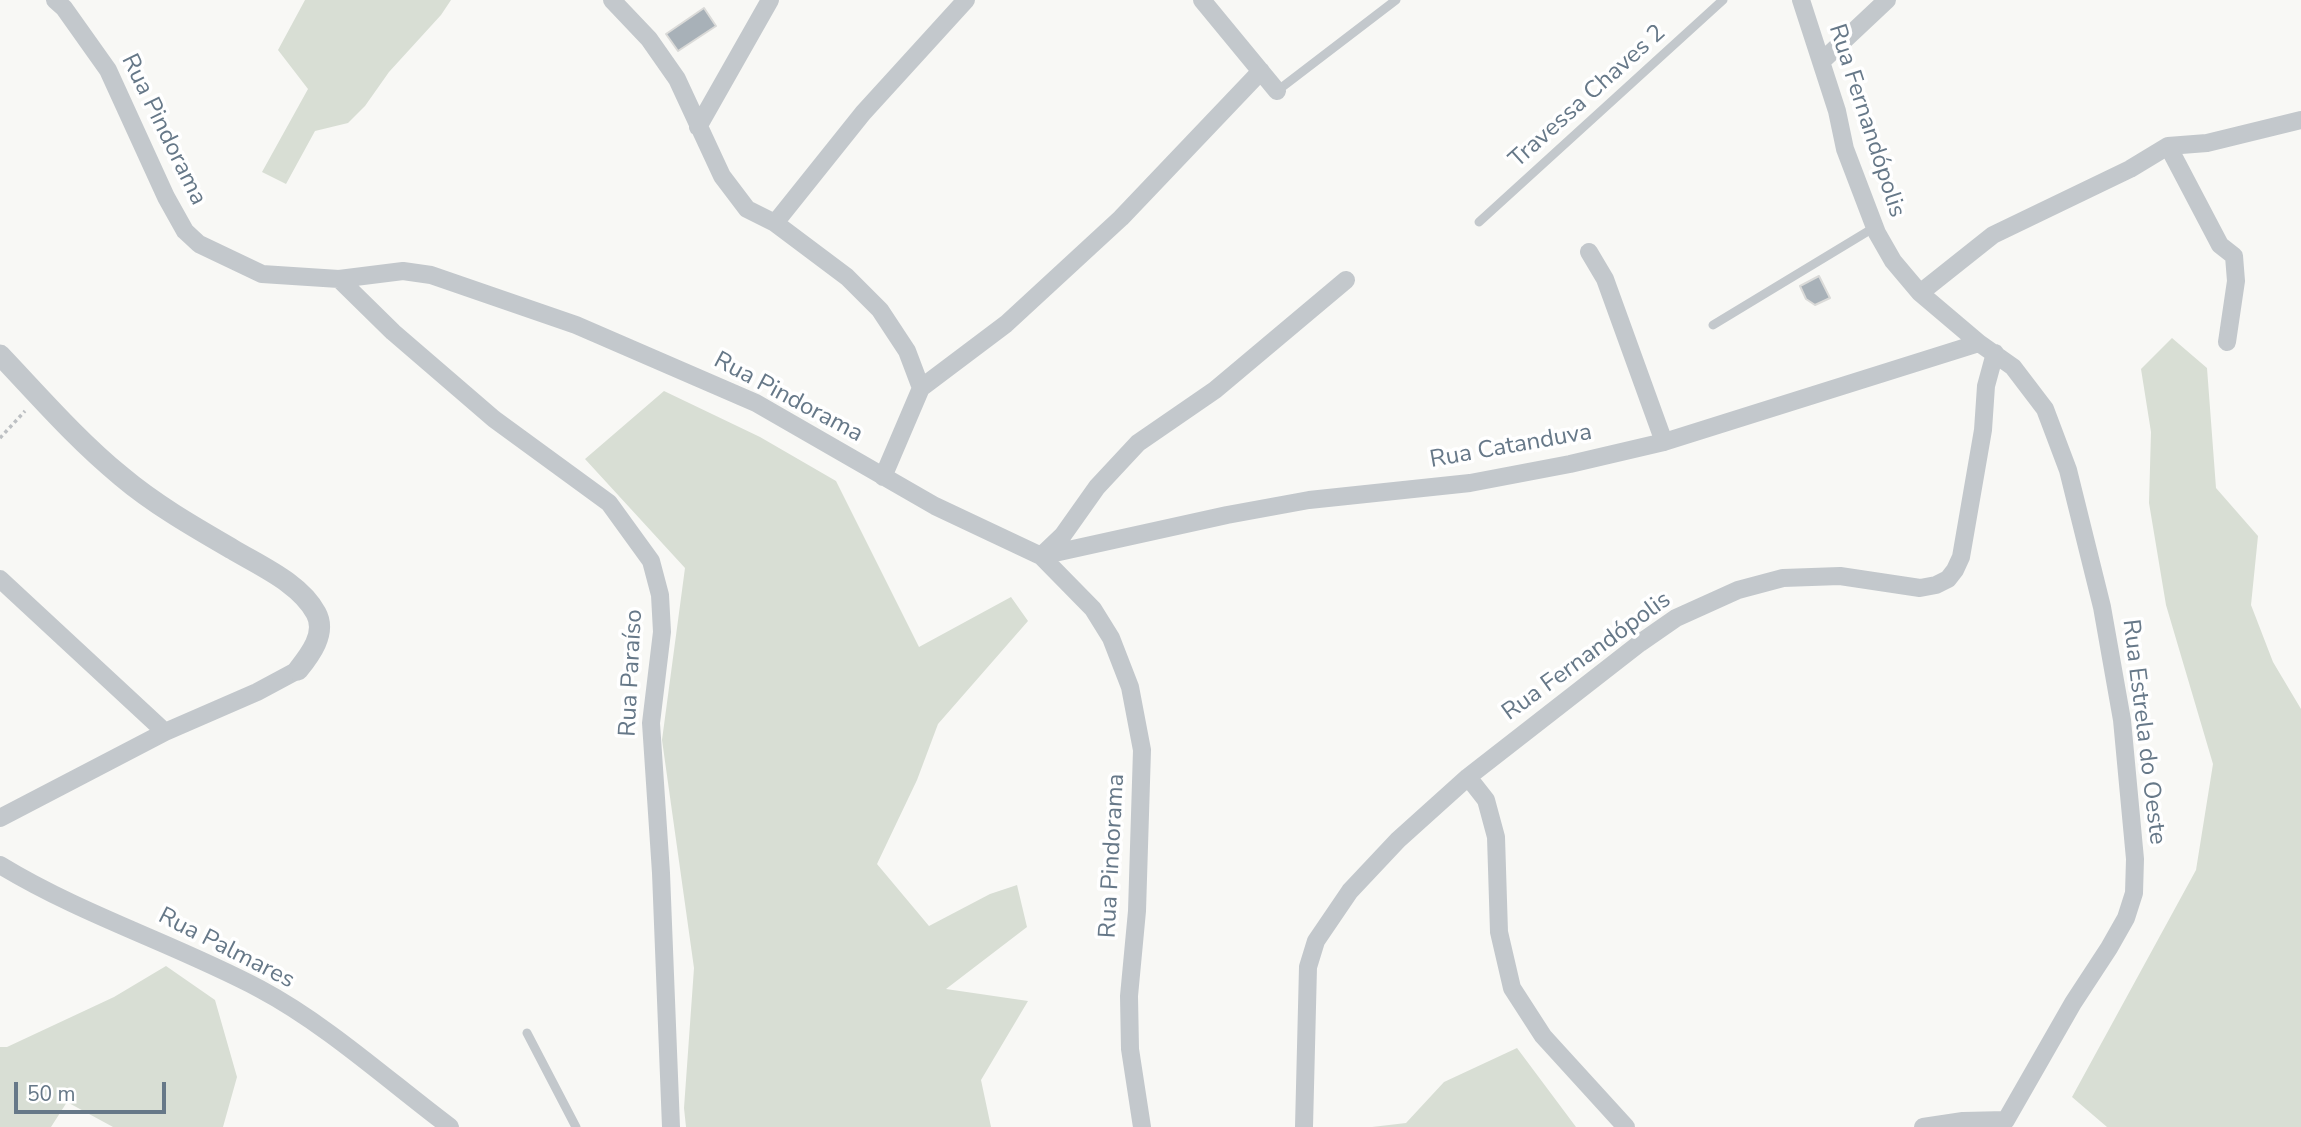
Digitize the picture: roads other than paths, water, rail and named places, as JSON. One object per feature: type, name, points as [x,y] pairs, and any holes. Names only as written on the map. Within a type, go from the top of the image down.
[{"type":"street","name":"Rua Pindorama","points":[[55,0],[64,8],[108,70],[166,197],[185,231],[199,244],[262,274],[339,279],[403,271],[431,275],[576,325],[757,403],[935,506],[1041,556],[1093,609],[1111,638],[1130,687],[1142,750],[1137,911],[1129,996],[1130,1049],[1142,1127]]},
{"type":"street","points":[[612,0],[649,38],[677,79],[722,176],[747,209],[775,223],[847,277],[880,310],[907,351],[921,388]]},
{"type":"street","points":[[698,127],[770,0]]},
{"type":"street","points":[[775,223],[863,113],[966,0]]},
{"type":"street","points":[[1202,0],[1277,91]]},
{"type":"street","name":"Rua Fernandópolis","points":[[1801,0],[1837,111],[1845,149],[1875,227],[1893,261],[1920,293],[1979,343]]},
{"type":"street","points":[[1821,62],[1886,0]]},
{"type":"street","points":[[883,477],[921,388],[1006,324],[1121,218],[1261,71]]},
{"type":"street","points":[[1920,293],[1993,235],[2130,169],[2168,146],[2207,143],[2301,120]]},
{"type":"street","points":[[2168,146],[2220,245],[2234,256],[2236,281],[2227,342]]},
{"type":"street","points":[[1589,252],[1605,279],[1664,442]]},
{"type":"street","name":"Rua Paraíso","points":[[339,279],[384,324],[494,419],[609,503],[651,561],[660,595],[663,632],[651,723],[671,1127]]},
{"type":"street","points":[[1041,556],[1063,535],[1097,487],[1138,443],[1215,390],[1346,280]]},
{"type":"street","name":"Rua Catanduva","points":[[1041,556],[1309,500],[1470,483],[1570,464],[1664,442],[1979,343]]},
{"type":"street","name":"Rua Estrela do Oeste","points":[[1979,343],[2013,367],[2045,409],[2068,470],[2102,607],[2122,720],[2135,859],[2134,893],[2126,918],[2073,1003],[2009,1123]]},
{"type":"street","name":"Rua Fernandópolis","points":[[1304,1127],[1308,967],[1316,941],[1350,891],[1398,840],[1468,777],[1676,618],[1738,590],[1783,578],[1840,576],[1920,588],[1948,579],[1961,557],[1983,429],[1986,386],[1995,353]]},
{"type":"street","points":[[0,355],[122,477],[193,526],[280,579],[309,603],[318,616],[319,629],[313,652],[298,670],[257,692],[165,732],[0,818]]},
{"type":"street","points":[[0,579],[165,732]]},
{"type":"street","points":[[1468,777],[1486,800],[1496,837],[1499,932],[1512,988],[1543,1036],[1626,1127]]},
{"type":"street","name":"Rua Palmares","points":[[0,865],[55,896],[203,960],[263,990],[324,1031],[450,1127]]},
{"type":"street","points":[[1140,1109],[1154,1127]]},
{"type":"street","points":[[1923,1127],[1963,1121],[2009,1123]]},
{"type":"lane","points":[[1277,91],[1396,0]]},
{"type":"lane","name":"Travessa Chaves 2","points":[[1479,222],[1723,0]]},
{"type":"lane","points":[[1713,325],[1875,227]]},
{"type":"lane","points":[[527,1033],[576,1127]]}]
